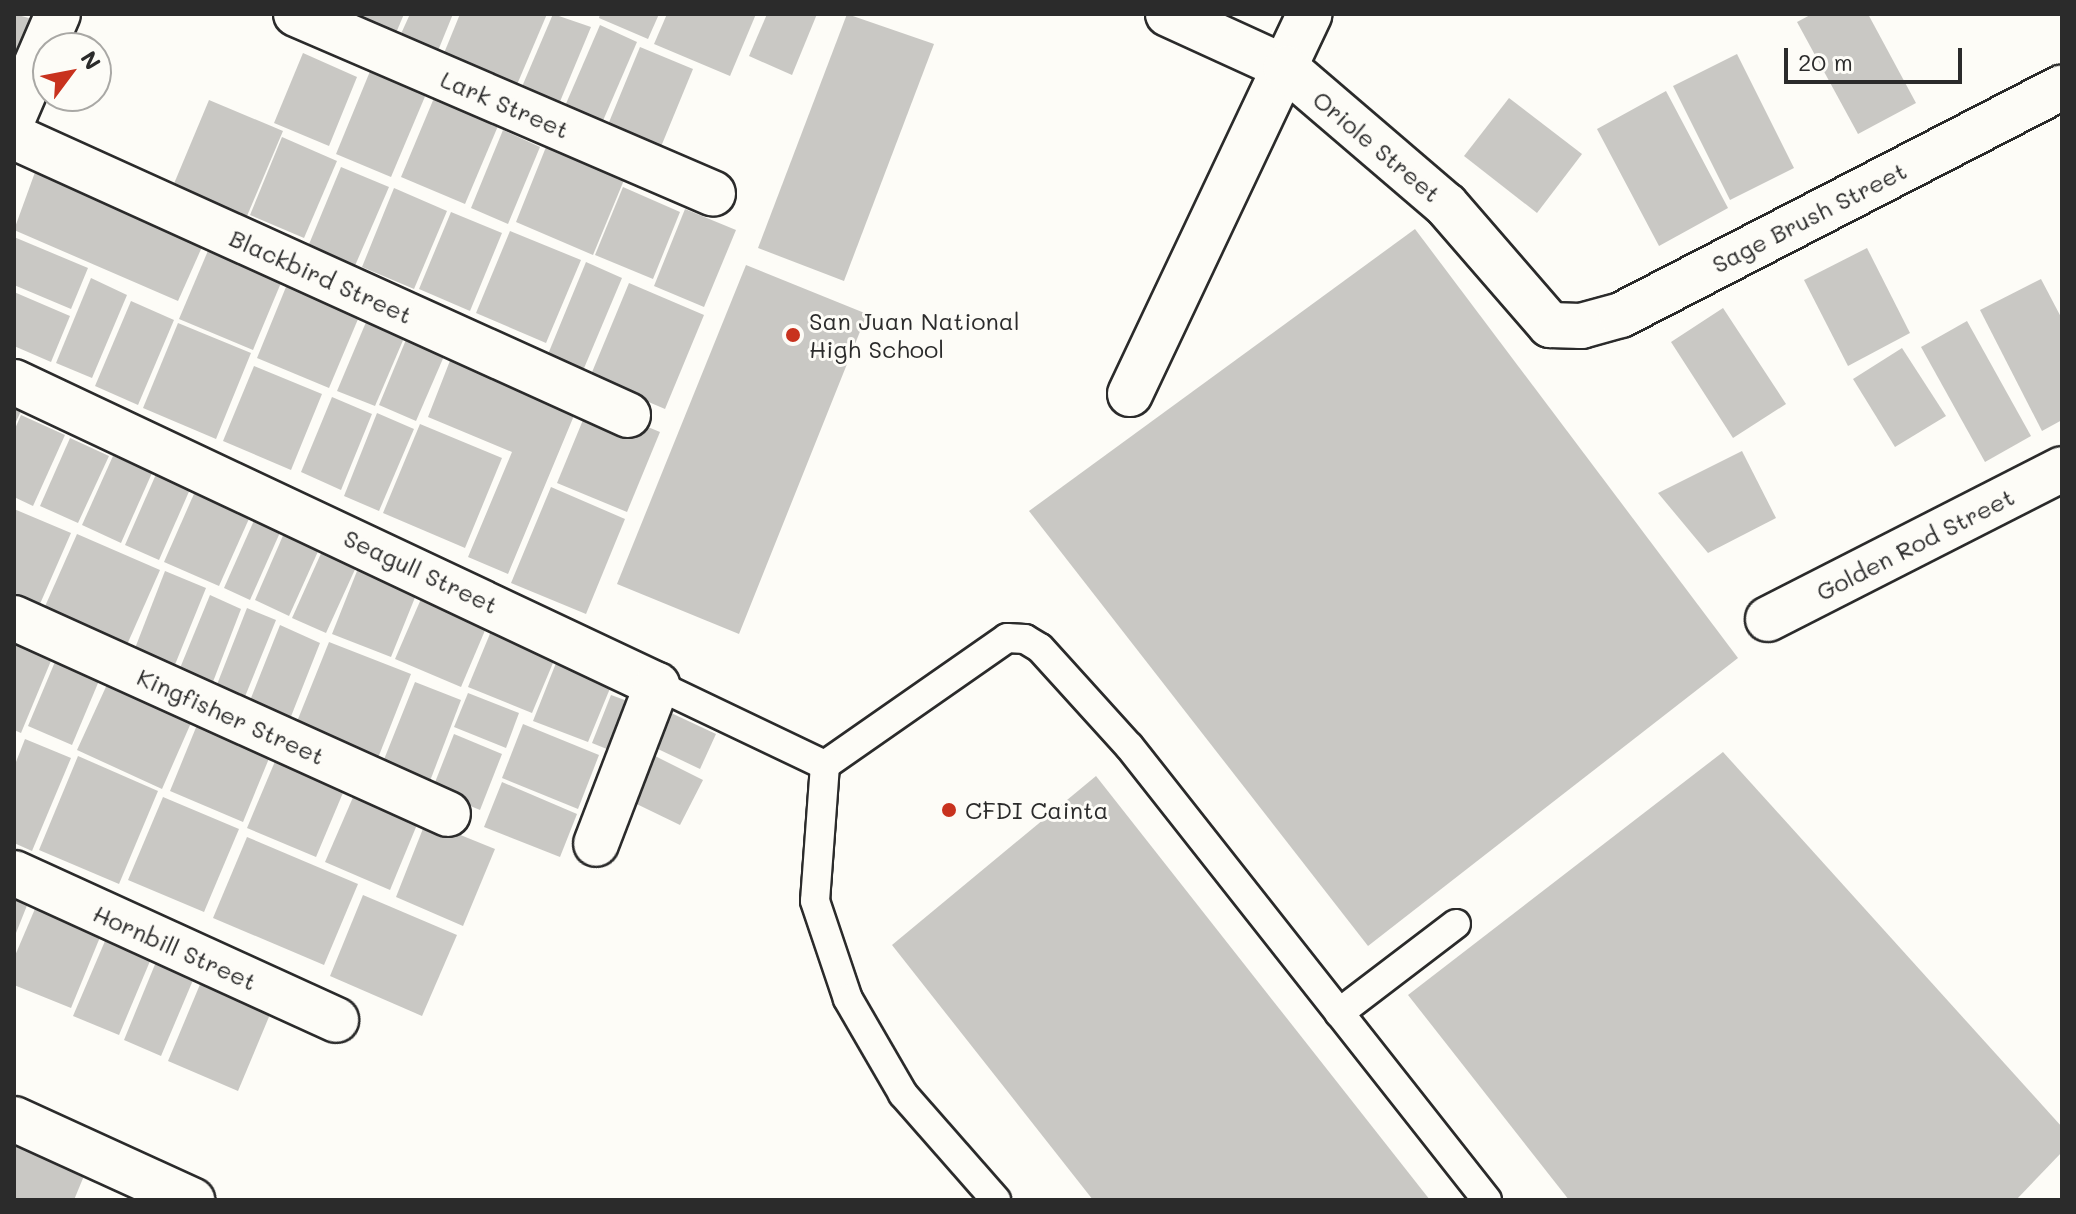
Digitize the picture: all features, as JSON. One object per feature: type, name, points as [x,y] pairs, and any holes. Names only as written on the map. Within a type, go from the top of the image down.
[{"type":"street","points":[[14,116],[58,14]]},
{"type":"street","name":"Lark Street","points":[[296,14],[713,194]]},
{"type":"street","name":"Oriole Street","points":[[1168,14],[1286,68],[1446,205],[1550,325]]},
{"type":"street","points":[[1130,394],[1310,14]]},
{"type":"street","name":"Sage Brush Street","points":[[1550,325],[1581,326],[1621,315],[2062,87]]},
{"type":"street","name":"Blackbird Street","points":[[14,137],[628,415]]},
{"type":"street","name":"Seagull Street","points":[[14,382],[560,635],[657,685]]},
{"type":"street","name":"Golden Rod Street","points":[[1768,619],[2062,469]]},
{"type":"street","name":"Kingfisher Street","points":[[14,618],[448,814]]},
{"type":"street","points":[[596,844],[657,685]]},
{"type":"street","name":"Hornbill Street","points":[[14,873],[336,1020]]},
{"type":"street","points":[[14,1119],[192,1200]]},
{"type":"lane","points":[[996,1200],[903,1094],[848,999],[815,901],[825,765],[1007,638],[1025,639],[1040,648],[1129,746],[1487,1200]]},
{"type":"lane","name":"Seagull Street","points":[[657,685],[825,765]]},
{"type":"lane","points":[[1339,1013],[1456,924]]},
{"type":"building","points":[[14,14],[40,21],[35,32],[32,32],[32,39],[14,80]]},
{"type":"building","points":[[361,14],[404,14],[388,52],[352,36]]},
{"type":"building","points":[[410,14],[453,14],[433,63],[395,47]]},
{"type":"building","points":[[460,14],[547,14],[513,94],[440,63]]},
{"type":"building","points":[[553,14],[591,27],[559,104],[521,89]]},
{"type":"building","points":[[600,14],[659,14],[648,39],[599,18]]},
{"type":"building","points":[[667,14],[756,14],[730,76],[654,44]]},
{"type":"building","points":[[767,14],[817,14],[792,75],[749,56]]},
{"type":"building","points":[[847,14],[934,44],[844,281],[758,248]]},
{"type":"building","points":[[1812,14],[1868,14],[1916,103],[1858,134],[1797,22]]},
{"type":"building","points":[[600,25],[637,42],[602,123],[565,106]]},
{"type":"building","points":[[640,47],[693,69],[653,166],[600,144]]},
{"type":"building","points":[[303,53],[357,77],[329,146],[274,123]]},
{"type":"building","points":[[1737,54],[1794,168],[1730,200],[1673,86]]},
{"type":"building","points":[[373,64],[429,87],[391,177],[336,154]]},
{"type":"building","points":[[1666,91],[1728,208],[1659,246],[1597,129]]},
{"type":"building","points":[[434,98],[498,126],[465,204],[401,177]]},
{"type":"building","points":[[1509,98],[1582,154],[1537,213],[1464,156]]},
{"type":"building","points":[[209,100],[283,131],[247,216],[173,186]]},
{"type":"building","points":[[503,130],[540,147],[508,224],[471,208]]},
{"type":"building","points":[[282,137],[337,161],[304,238],[250,215]]},
{"type":"building","points":[[546,147],[624,180],[593,255],[516,222]]},
{"type":"building","points":[[38,164],[206,238],[178,301],[14,230]]},
{"type":"building","points":[[341,167],[389,187],[354,268],[307,249]]},
{"type":"building","points":[[623,187],[680,212],[653,279],[595,255]]},
{"type":"building","points":[[394,188],[447,211],[414,289],[362,267]]},
{"type":"building","points":[[685,209],[736,230],[704,307],[654,286]]},
{"type":"building","points":[[451,212],[502,233],[470,311],[419,289]]},
{"type":"building","points":[[1415,229],[1738,658],[1368,946],[1029,511]]},
{"type":"building","points":[[510,231],[581,260],[546,343],[476,313]]},
{"type":"building","points":[[14,237],[88,268],[71,309],[14,285]]},
{"type":"building","points":[[210,246],[283,278],[253,350],[179,319]]},
{"type":"building","points":[[1867,248],[1910,333],[1848,366],[1804,280]]},
{"type":"building","points":[[586,262],[622,278],[582,373],[546,359]]},
{"type":"building","points":[[746,265],[867,314],[739,634],[617,584]]},
{"type":"building","points":[[91,278],[127,295],[92,378],[56,363]]},
{"type":"building","points":[[2041,279],[2062,319],[2062,420],[2042,431],[1980,310]]},
{"type":"building","points":[[288,282],[361,312],[329,388],[257,358]]},
{"type":"building","points":[[629,283],[704,315],[665,409],[590,377]]},
{"type":"building","points":[[14,292],[70,316],[51,362],[14,346]]},
{"type":"building","points":[[131,301],[174,320],[138,405],[95,386]]},
{"type":"building","points":[[1723,308],[1786,404],[1733,438],[1671,342]]},
{"type":"building","points":[[369,315],[407,331],[375,406],[337,391]]},
{"type":"building","points":[[1967,321],[2031,436],[1985,462],[1921,347]]},
{"type":"building","points":[[178,323],[251,353],[216,439],[143,408]]},
{"type":"building","points":[[410,330],[448,347],[416,421],[379,405]]},
{"type":"building","points":[[1902,348],[1946,416],[1895,447],[1853,379]]},
{"type":"building","points":[[453,353],[578,406],[508,574],[468,557],[512,452],[428,417]]},
{"type":"building","points":[[254,366],[322,394],[291,470],[223,441]]},
{"type":"building","points":[[332,397],[372,414],[341,490],[301,472]]},
{"type":"building","points":[[590,403],[660,432],[627,512],[557,483]]},
{"type":"building","points":[[14,408],[21,411],[14,426]]},
{"type":"building","points":[[377,413],[414,429],[379,511],[344,496]]},
{"type":"building","points":[[21,415],[65,435],[33,506],[14,497],[14,431]]},
{"type":"building","points":[[420,424],[502,458],[465,548],[383,513]]},
{"type":"building","points":[[70,438],[109,456],[78,523],[40,506]]},
{"type":"building","points":[[1742,451],[1776,518],[1708,553],[1658,493]]},
{"type":"building","points":[[113,456],[152,473],[121,543],[82,525]]},
{"type":"building","points":[[157,472],[191,487],[159,560],[125,545]]},
{"type":"building","points":[[197,487],[252,512],[219,586],[164,562]]},
{"type":"building","points":[[551,487],[625,519],[586,614],[511,583]]},
{"type":"building","points":[[14,509],[71,533],[36,613],[14,603]]},
{"type":"building","points":[[256,516],[282,528],[250,600],[224,588]]},
{"type":"building","points":[[285,531],[320,547],[289,616],[255,600]]},
{"type":"building","points":[[77,534],[160,570],[122,656],[39,620]]},
{"type":"building","points":[[323,549],[357,565],[326,633],[292,618]]},
{"type":"building","points":[[359,566],[418,590],[391,657],[332,634]]},
{"type":"building","points":[[165,571],[206,588],[172,672],[132,656]]},
{"type":"building","points":[[424,592],[489,621],[461,687],[395,659]]},
{"type":"building","points":[[210,595],[241,609],[211,687],[178,673]]},
{"type":"building","points":[[247,608],[276,620],[244,699],[216,687]]},
{"type":"building","points":[[494,624],[558,651],[532,713],[468,687]]},
{"type":"building","points":[[280,625],[320,643],[290,719],[249,703]]},
{"type":"building","points":[[14,640],[53,656],[21,733],[14,730]]},
{"type":"building","points":[[329,642],[411,674],[378,758],[296,724]]},
{"type":"building","points":[[57,657],[101,676],[72,745],[28,726]]},
{"type":"building","points":[[556,663],[611,686],[588,742],[533,721]]},
{"type":"building","points":[[110,678],[194,716],[162,789],[77,750]]},
{"type":"building","points":[[415,682],[461,700],[430,781],[383,762]]},
{"type":"building","points":[[468,693],[519,713],[506,748],[454,727]]},
{"type":"building","points":[[611,695],[644,707],[624,756],[592,743]]},
{"type":"building","points":[[654,705],[716,734],[700,769],[639,740]]},
{"type":"building","points":[[523,724],[599,755],[578,809],[502,778]]},
{"type":"building","points":[[197,725],[270,756],[243,822],[170,791]]},
{"type":"building","points":[[454,734],[502,754],[480,810],[432,790]]},
{"type":"building","points":[[25,739],[71,758],[32,851],[14,843],[14,767]]},
{"type":"building","points":[[641,749],[703,780],[680,825],[618,795]]},
{"type":"building","points":[[1723,752],[2062,1127],[2062,1152],[2016,1200],[1569,1200],[1408,995]]},
{"type":"building","points":[[78,756],[158,791],[119,884],[39,850]]},
{"type":"building","points":[[276,759],[345,788],[316,857],[247,828]]},
{"type":"building","points":[[1096,776],[1430,1200],[1093,1200],[892,945]]},
{"type":"building","points":[[502,782],[577,814],[560,857],[484,827]]},
{"type":"building","points":[[357,788],[421,815],[390,890],[325,862]]},
{"type":"building","points":[[163,797],[239,829],[204,912],[128,880]]},
{"type":"building","points":[[426,821],[495,849],[463,926],[396,897]]},
{"type":"building","points":[[247,837],[358,884],[324,965],[213,918]]},
{"type":"building","points":[[14,885],[32,893],[14,938]]},
{"type":"building","points":[[363,895],[457,935],[422,1016],[330,976]]},
{"type":"building","points":[[40,897],[105,925],[71,1008],[14,985],[14,958]]},
{"type":"building","points":[[108,934],[153,954],[119,1035],[73,1016]]},
{"type":"building","points":[[158,957],[196,973],[161,1056],[124,1040]]},
{"type":"building","points":[[206,970],[276,1000],[238,1091],[168,1061]]},
{"type":"building","points":[[14,1142],[86,1171],[74,1200],[14,1200]]},
{"type":"place","name":"San Juan National High School","points":[[793,335]]},
{"type":"place","name":"CFDI Cainta","points":[[949,810]]}]
